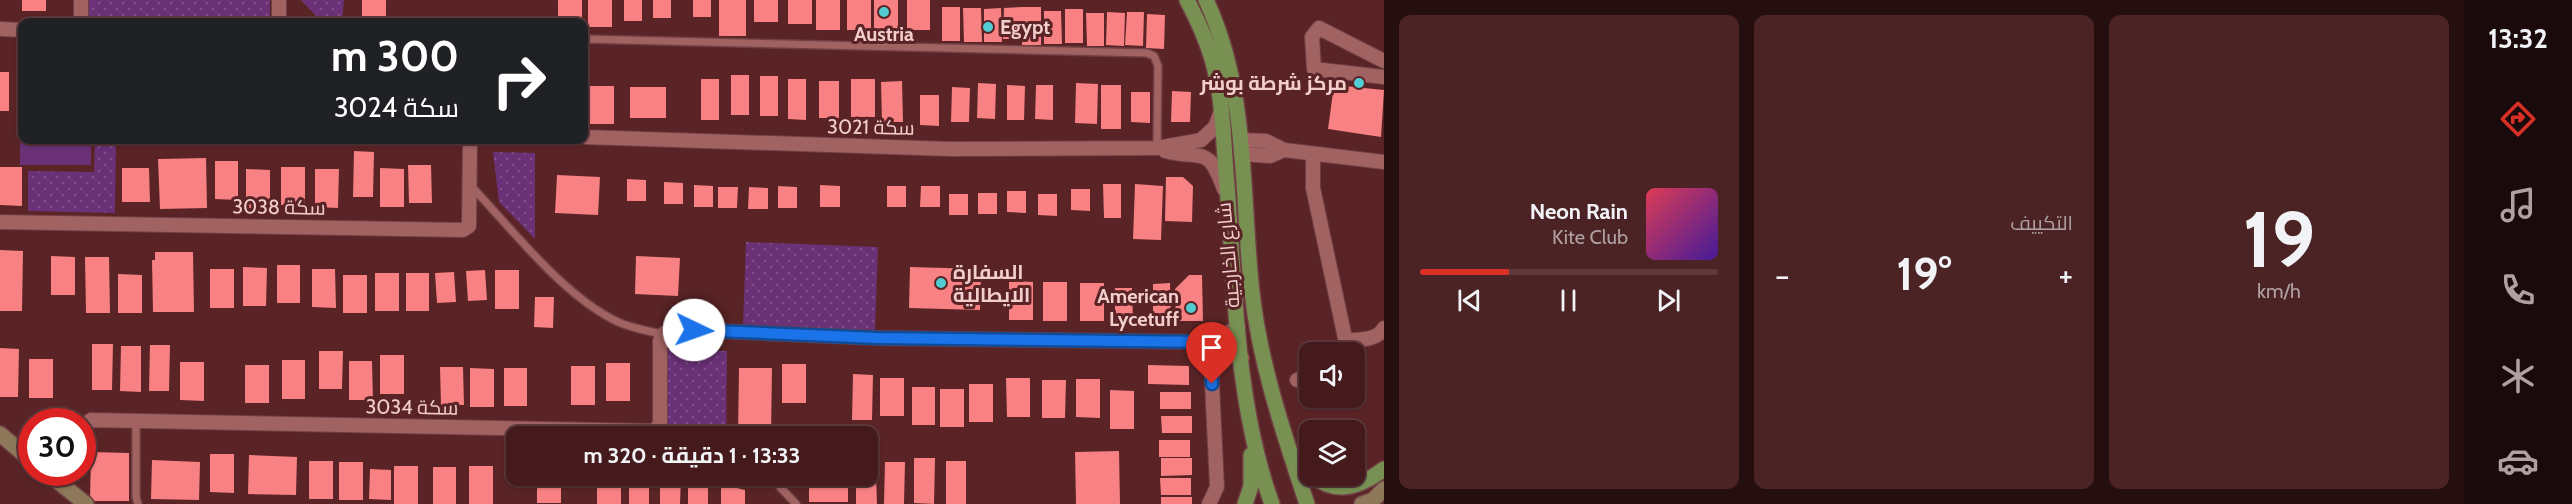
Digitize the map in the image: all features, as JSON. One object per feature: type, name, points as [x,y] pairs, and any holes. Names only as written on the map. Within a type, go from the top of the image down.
[{"type":"main road","name":"شارع الخارجية","points":[[1187,0],[1212,60],[1221,111],[1242,358],[1254,443],[1272,504]]},
{"type":"main road","name":"شارع الخارجية","points":[[1206,0],[1226,49],[1235,94],[1258,341],[1278,414],[1307,504]]},
{"type":"main road","points":[[1278,414],[1299,452]]},
{"type":"main road","points":[[0,434],[18,449]]},
{"type":"main road","points":[[1245,504],[1251,486],[1251,452],[1254,443]]},
{"type":"main road","points":[[1365,482],[1384,469]]},
{"type":"main road","points":[[64,486],[86,504]]},
{"type":"main road","points":[[1333,486],[1354,486]]},
{"type":"main road","points":[[1362,504],[1372,500],[1384,489]]},
{"type":"street","points":[[81,0],[81,18]]},
{"type":"street","points":[[279,0],[279,18]]},
{"type":"street","points":[[1384,61],[1319,28],[1312,37],[1314,69],[1384,76]]},
{"type":"street","points":[[0,29],[18,30]]},
{"type":"street","name":"سكة 3021","points":[[588,138],[950,149],[1157,148],[1201,140],[1215,127],[1221,111]]},
{"type":"street","name":"سكة 3038","points":[[0,222],[463,230],[469,226],[470,144]]},
{"type":"street","points":[[1240,147],[1270,156],[1284,150],[1384,162]]},
{"type":"street","name":"سكة 3021","points":[[1157,148],[1204,156],[1217,170],[1228,199]]},
{"type":"street","points":[[1313,154],[1313,188],[1346,342]]},
{"type":"street","points":[[1213,342],[1238,326]]},
{"type":"street","points":[[1360,342],[1381,334],[1384,328]]},
{"type":"street","points":[[661,340],[672,329],[877,338],[1213,342],[1242,358]]},
{"type":"street","name":"سكة 3034","points":[[96,420],[653,431],[660,425],[661,340]]},
{"type":"street","points":[[1209,504],[1217,487],[1213,342]]},
{"type":"lane","points":[[588,39],[1147,53],[1154,56],[1158,66],[1157,148]]},
{"type":"lane","points":[[470,185],[557,277],[578,296],[617,321],[661,340]]},
{"type":"lane","points":[[136,421],[136,497],[138,504]]},
{"type":"lane","points":[[779,486],[796,504]]},
{"type":"shaded area","points":[[85,0],[270,0],[270,18],[85,18]]},
{"type":"shaded area","points":[[301,0],[344,0],[342,18],[318,18]]},
{"type":"shaded area","points":[[20,144],[91,144],[91,165],[20,165]]},
{"type":"shaded area","points":[[95,144],[116,144],[115,213],[28,211],[28,171],[94,172]]},
{"type":"shaded area","points":[[493,152],[535,153],[535,239],[499,202]]},
{"type":"shaded area","points":[[746,242],[878,247],[875,330],[743,326]]},
{"type":"shaded area","points":[[668,350],[727,351],[726,426],[667,426]]},
{"type":"building","points":[[22,0],[46,0],[46,11],[22,11]]},
{"type":"building","points":[[362,0],[386,0],[386,18],[362,18]]},
{"type":"building","points":[[558,0],[582,0],[582,18],[558,18]]},
{"type":"building","points":[[588,0],[612,0],[612,27],[588,27]]},
{"type":"building","points":[[624,0],[642,0],[642,21],[624,21]]},
{"type":"building","points":[[653,0],[671,0],[671,18],[653,18]]},
{"type":"building","points":[[693,0],[711,0],[711,17],[693,17]]},
{"type":"building","points":[[719,0],[746,0],[746,36],[719,36]]},
{"type":"building","points":[[754,0],[778,0],[778,22],[754,22]]},
{"type":"building","points":[[788,0],[812,0],[812,24],[788,24]]},
{"type":"building","points":[[816,0],[840,0],[840,30],[816,30]]},
{"type":"building","points":[[847,0],[871,0],[871,30],[847,30]]},
{"type":"building","points":[[874,0],[898,0],[898,36],[874,36]]},
{"type":"building","points":[[907,0],[930,0],[930,30],[907,30]]},
{"type":"building","points":[[942,7],[960,7],[960,41],[942,41]]},
{"type":"building","points":[[1041,7],[1041,45],[1022,45],[1022,39],[1003,39],[1004,8]]},
{"type":"building","points":[[963,8],[981,8],[982,42],[964,42]]},
{"type":"building","points":[[1001,8],[1002,42],[984,42],[984,9]]},
{"type":"building","points":[[1065,9],[1083,9],[1083,43],[1065,43]]},
{"type":"building","points":[[1044,11],[1061,11],[1062,44],[1044,44]]},
{"type":"building","points":[[1107,12],[1125,13],[1124,46],[1106,45]]},
{"type":"building","points":[[1127,12],[1144,12],[1143,46],[1125,45]]},
{"type":"building","points":[[1086,13],[1104,13],[1104,46],[1087,46]]},
{"type":"building","points":[[1147,14],[1165,15],[1164,49],[1146,48]]},
{"type":"building","points":[[16,70],[18,70],[18,108],[16,108]]},
{"type":"building","points":[[0,72],[9,72],[9,111],[0,111]]},
{"type":"building","points":[[731,75],[749,75],[749,115],[731,115]]},
{"type":"building","points":[[760,76],[778,76],[778,116],[760,116]]},
{"type":"building","points":[[701,79],[719,79],[719,120],[701,120]]},
{"type":"building","points":[[788,79],[806,79],[806,120],[788,119]]},
{"type":"building","points":[[851,79],[875,79],[875,117],[851,117]]},
{"type":"building","points":[[819,81],[839,81],[839,118],[819,118]]},
{"type":"building","points":[[902,81],[903,122],[882,122],[881,82]]},
{"type":"building","points":[[978,83],[996,84],[995,119],[977,118]]},
{"type":"building","points":[[1076,83],[1098,84],[1097,124],[1075,123]]},
{"type":"building","points":[[1007,85],[1025,86],[1024,120],[1007,120]]},
{"type":"building","points":[[1036,85],[1053,85],[1053,120],[1035,119]]},
{"type":"building","points":[[1101,85],[1121,85],[1121,129],[1101,129]]},
{"type":"building","points":[[1334,85],[1384,90],[1381,137],[1328,129]]},
{"type":"building","points":[[590,86],[614,86],[614,124],[590,124]]},
{"type":"building","points":[[630,87],[666,87],[666,118],[630,118]]},
{"type":"building","points":[[952,87],[970,88],[969,122],[951,122]]},
{"type":"building","points":[[1172,91],[1191,92],[1190,122],[1171,122]]},
{"type":"building","points":[[1131,92],[1150,92],[1150,123],[1131,122]]},
{"type":"building","points":[[920,95],[939,95],[939,126],[920,125]]},
{"type":"building","points":[[354,151],[374,152],[373,197],[353,197]]},
{"type":"building","points":[[206,158],[207,208],[160,209],[158,159]]},
{"type":"building","points":[[215,161],[238,161],[238,200],[215,199]]},
{"type":"building","points":[[408,165],[431,165],[432,203],[409,203]]},
{"type":"building","points":[[0,167],[22,167],[22,206],[0,205]]},
{"type":"building","points":[[281,167],[305,167],[305,205],[281,205]]},
{"type":"building","points":[[122,168],[149,168],[150,202],[122,202]]},
{"type":"building","points":[[380,168],[404,169],[404,207],[380,207]]},
{"type":"building","points":[[246,169],[270,170],[270,208],[246,208]]},
{"type":"building","points":[[315,169],[339,169],[338,208],[315,207]]},
{"type":"building","points":[[557,175],[600,177],[598,215],[555,213]]},
{"type":"building","points":[[1166,177],[1183,177],[1193,186],[1192,222],[1165,221]]},
{"type":"building","points":[[627,179],[646,180],[646,201],[627,201]]},
{"type":"building","points":[[664,182],[683,183],[683,204],[664,204]]},
{"type":"building","points":[[1103,184],[1121,184],[1121,218],[1104,218]]},
{"type":"building","points":[[1135,184],[1163,186],[1161,240],[1133,239]]},
{"type":"building","points":[[694,185],[713,186],[713,207],[694,207]]},
{"type":"building","points":[[820,185],[840,186],[840,207],[820,207]]},
{"type":"building","points":[[778,186],[797,187],[797,208],[778,208]]},
{"type":"building","points":[[887,186],[906,186],[906,207],[887,207]]},
{"type":"building","points":[[921,186],[940,186],[940,207],[920,207]]},
{"type":"building","points":[[718,187],[738,187],[737,208],[718,208]]},
{"type":"building","points":[[749,187],[768,188],[768,209],[748,209]]},
{"type":"building","points":[[1071,189],[1090,189],[1090,211],[1071,210]]},
{"type":"building","points":[[1007,191],[1026,191],[1026,213],[1007,212]]},
{"type":"building","points":[[978,193],[997,193],[997,214],[978,214]]},
{"type":"building","points":[[949,194],[968,194],[968,215],[949,215]]},
{"type":"building","points":[[1038,194],[1057,194],[1057,216],[1038,215]]},
{"type":"building","points":[[0,250],[23,251],[22,311],[0,311]]},
{"type":"building","points":[[155,252],[193,252],[194,312],[153,312],[152,260],[155,260]]},
{"type":"building","points":[[51,256],[75,257],[75,295],[51,295]]},
{"type":"building","points":[[636,256],[680,258],[678,296],[635,294]]},
{"type":"building","points":[[85,257],[109,257],[110,313],[86,313]]},
{"type":"building","points":[[277,265],[300,265],[300,303],[277,303]]},
{"type":"building","points":[[243,267],[267,268],[266,306],[243,306]]},
{"type":"building","points":[[910,267],[981,269],[980,310],[909,308]]},
{"type":"building","points":[[210,269],[234,269],[234,308],[210,308]]},
{"type":"building","points":[[312,269],[335,269],[336,308],[312,307]]},
{"type":"building","points":[[485,270],[487,300],[468,301],[466,271]]},
{"type":"building","points":[[495,270],[519,270],[519,309],[495,309]]},
{"type":"building","points":[[454,272],[456,302],[437,303],[435,273]]},
{"type":"building","points":[[375,273],[399,273],[399,311],[375,311]]},
{"type":"building","points":[[406,273],[429,273],[429,311],[406,311]]},
{"type":"building","points":[[118,274],[142,275],[142,313],[118,313]]},
{"type":"building","points":[[343,275],[367,275],[367,313],[343,313]]},
{"type":"building","points":[[1189,275],[1202,275],[1203,321],[1176,321],[1175,289]]},
{"type":"building","points":[[1009,281],[1033,282],[1033,320],[1009,320]]},
{"type":"building","points":[[1043,282],[1067,282],[1067,321],[1043,321]]},
{"type":"building","points":[[1080,283],[1104,283],[1104,321],[1080,321]]},
{"type":"building","points":[[1170,283],[1171,325],[1153,325],[1153,284]]},
{"type":"building","points":[[1115,288],[1132,288],[1133,322],[1115,322]]},
{"type":"building","points":[[535,297],[554,297],[553,328],[534,327]]},
{"type":"building","points":[[92,344],[113,344],[112,390],[92,390]]},
{"type":"building","points":[[150,345],[170,345],[169,391],[149,391]]},
{"type":"building","points":[[121,346],[141,346],[141,392],[120,391]]},
{"type":"building","points":[[0,348],[19,349],[18,397],[0,397]]},
{"type":"building","points":[[319,351],[343,351],[342,389],[319,389]]},
{"type":"building","points":[[380,355],[404,355],[404,394],[380,394]]},
{"type":"building","points":[[29,359],[53,359],[53,398],[29,398]]},
{"type":"building","points":[[282,360],[305,360],[305,399],[282,399]]},
{"type":"building","points":[[349,361],[372,361],[373,400],[349,400]]},
{"type":"building","points":[[180,362],[204,362],[204,401],[180,400]]},
{"type":"building","points":[[606,363],[630,363],[630,401],[606,401]]},
{"type":"building","points":[[782,364],[806,364],[806,403],[782,403]]},
{"type":"building","points":[[245,365],[269,365],[269,403],[245,403]]},
{"type":"building","points":[[1148,365],[1189,366],[1189,385],[1148,384]]},
{"type":"building","points":[[571,366],[595,366],[595,405],[571,405]]},
{"type":"building","points":[[440,367],[463,367],[464,405],[441,405]]},
{"type":"building","points":[[470,368],[494,369],[494,407],[470,407]]},
{"type":"building","points":[[504,368],[527,368],[527,406],[504,406]]},
{"type":"building","points":[[739,368],[772,368],[771,426],[738,426]]},
{"type":"building","points":[[853,374],[873,375],[872,420],[852,420]]},
{"type":"building","points":[[880,378],[904,378],[904,416],[880,416]]},
{"type":"building","points":[[1006,378],[1030,378],[1030,417],[1007,417]]},
{"type":"building","points":[[1076,379],[1100,379],[1100,418],[1076,417]]},
{"type":"building","points":[[1042,380],[1066,380],[1065,418],[1042,418]]},
{"type":"building","points":[[969,384],[993,384],[993,422],[969,422]]},
{"type":"building","points":[[912,387],[935,387],[935,425],[912,425]]},
{"type":"building","points":[[940,389],[964,389],[964,427],[940,427]]},
{"type":"building","points":[[1110,390],[1134,391],[1134,429],[1110,429]]},
{"type":"building","points":[[1160,392],[1191,392],[1191,409],[1160,409]]},
{"type":"building","points":[[1161,416],[1192,416],[1192,433],[1162,433]]},
{"type":"building","points":[[1159,440],[1190,440],[1190,457],[1159,457]]},
{"type":"building","points":[[1119,451],[1120,504],[1076,504],[1075,452]]},
{"type":"building","points":[[96,452],[129,453],[129,501],[90,501],[90,486],[96,486]]},
{"type":"building","points":[[210,454],[234,454],[234,493],[210,492]]},
{"type":"building","points":[[249,455],[297,457],[296,495],[248,494]]},
{"type":"building","points":[[914,458],[935,458],[934,504],[914,503]]},
{"type":"building","points":[[1161,458],[1192,458],[1192,475],[1161,476]]},
{"type":"building","points":[[152,460],[200,462],[199,500],[151,499]]},
{"type":"building","points":[[309,461],[333,461],[333,499],[309,499]]},
{"type":"building","points":[[946,461],[966,461],[966,504],[946,504]]},
{"type":"building","points":[[339,462],[363,462],[363,500],[339,500]]},
{"type":"building","points":[[885,462],[905,462],[904,504],[884,504]]},
{"type":"building","points":[[394,466],[418,466],[418,504],[394,504]]},
{"type":"building","points":[[469,466],[493,466],[493,504],[469,504]]},
{"type":"building","points":[[433,467],[456,467],[456,504],[433,504]]},
{"type":"building","points":[[370,469],[391,470],[391,500],[369,499]]},
{"type":"building","points":[[1160,478],[1191,478],[1191,495],[1161,495]]},
{"type":"building","points":[[537,486],[561,486],[561,503],[537,503]]},
{"type":"building","points":[[597,486],[621,486],[621,504],[597,504]]},
{"type":"building","points":[[629,486],[649,486],[649,504],[629,504]]},
{"type":"building","points":[[660,486],[681,486],[680,504],[660,504]]},
{"type":"building","points":[[688,486],[708,486],[708,504],[688,504]]},
{"type":"building","points":[[721,486],[745,490],[745,504],[721,504]]},
{"type":"building","points":[[809,486],[848,486],[848,502],[809,502]]},
{"type":"building","points":[[856,486],[876,486],[877,504],[856,504]]},
{"type":"building","points":[[1161,497],[1192,497],[1192,504],[1161,504]]},
{"type":"place","name":"Austria","points":[[884,12]]},
{"type":"place","name":"Egypt","points":[[988,27]]},
{"type":"place","name":"مركز شرطة بوشر","points":[[1359,83]]},
{"type":"place","name":"السفارة الايطالية","points":[[941,283]]},
{"type":"place","name":"American Lycetuff","points":[[1191,308]]},
{"type":"route","points":[[694,330],[877,338],[1210,342],[1212,384]]}]
